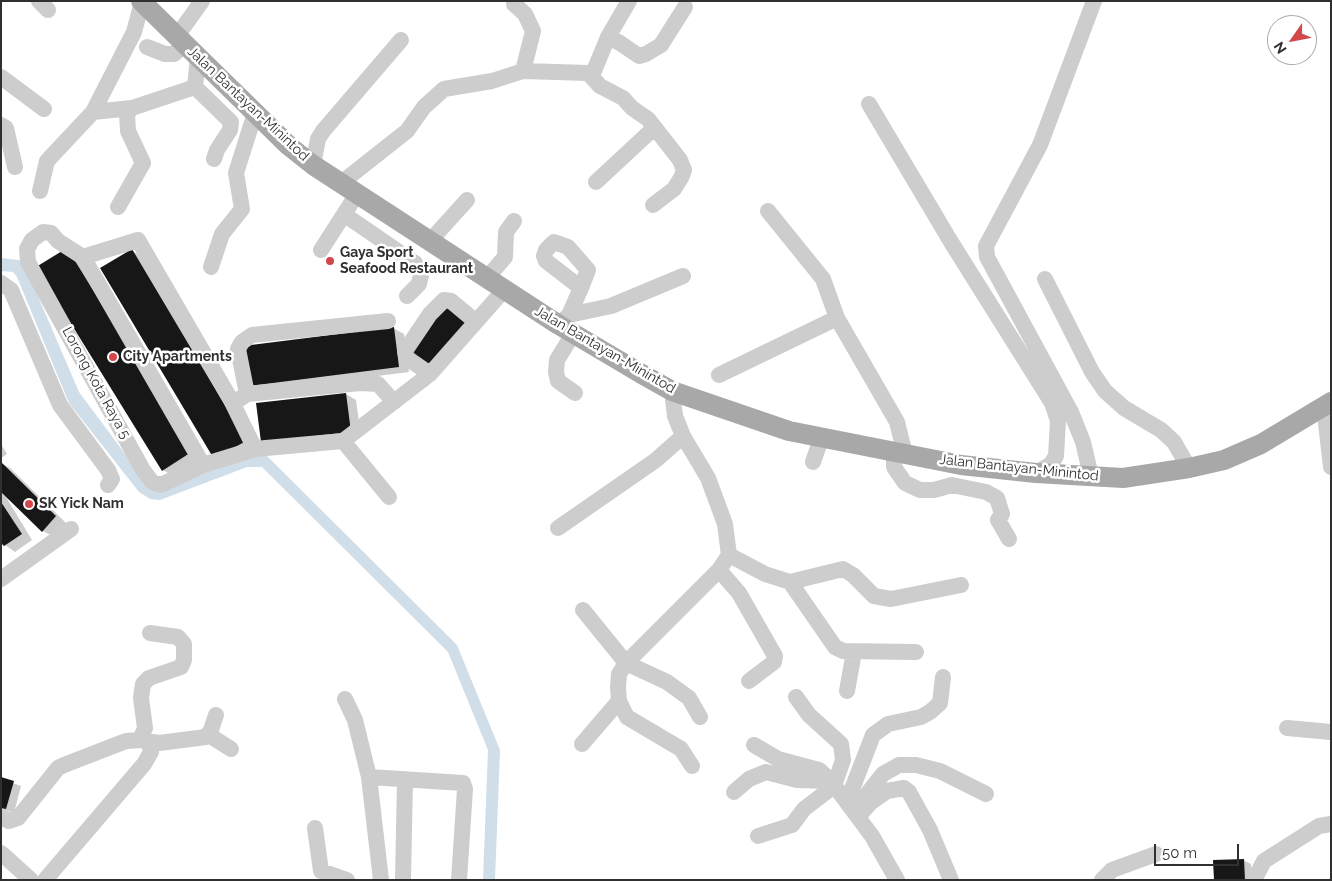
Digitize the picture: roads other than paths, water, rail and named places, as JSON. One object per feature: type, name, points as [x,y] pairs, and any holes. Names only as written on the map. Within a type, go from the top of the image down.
[{"type":"main road","name":"Jalan Bantayan-Minintod","points":[[144,3],[288,146],[313,165],[504,290],[567,325],[672,391],[789,431],[821,439],[900,452],[961,465],[1036,473],[1123,478],[1189,468],[1224,460],[1245,452],[1327,404]]},
{"type":"street","points":[[202,1],[187,46],[195,87],[231,122],[230,130],[217,150],[214,159]]},
{"type":"street","points":[[321,250],[345,215],[349,188],[407,131],[424,106],[444,89],[492,81],[523,71],[588,73],[597,68],[608,37],[629,1]]},
{"type":"street","points":[[1091,476],[1083,442],[1071,412],[987,257],[986,246],[1040,145],[1094,1]]},
{"type":"street","points":[[40,191],[47,161],[93,112],[134,32],[144,3]]},
{"type":"street","points":[[514,4],[525,14],[533,31],[523,71]]},
{"type":"street","points":[[608,37],[620,42],[639,56],[646,54],[661,44],[685,6]]},
{"type":"street","points":[[313,165],[318,139],[323,131],[400,40]]},
{"type":"street","points":[[147,47],[165,54],[174,54],[187,46]]},
{"type":"street","points":[[588,73],[600,86],[622,98],[648,119],[680,160],[684,170],[674,189],[653,205]]},
{"type":"street","points":[[1,77],[44,109]]},
{"type":"street","points":[[93,112],[132,108],[195,87]]},
{"type":"street","points":[[869,104],[951,242],[1052,403],[1058,421],[1056,456],[1051,464],[1036,473]]},
{"type":"street","points":[[118,207],[143,163],[142,156],[128,131],[128,114],[132,108]]},
{"type":"street","points":[[212,266],[222,234],[242,209],[236,173],[255,113]]},
{"type":"street","points":[[1,125],[6,128],[15,168]]},
{"type":"street","points":[[596,182],[654,128]]},
{"type":"street","points":[[430,241],[467,200]]},
{"type":"street","points":[[768,211],[815,266],[823,279],[837,318],[897,422],[900,452],[894,467],[905,483],[920,490],[934,490],[952,485],[986,492],[997,498],[1002,514],[998,520],[1009,539]]},
{"type":"street","points":[[345,215],[415,263],[421,275],[419,284],[407,296]]},
{"type":"street","points":[[487,278],[505,257],[506,232],[514,221]]},
{"type":"street","name":"Lorong Kota Raya 5","points":[[82,257],[58,241],[51,233],[43,232],[32,240],[27,249],[28,262],[152,482],[160,485],[204,465],[255,449],[343,441]]},
{"type":"street","points":[[204,465],[82,257],[138,240],[231,400],[255,449]]},
{"type":"street","points":[[567,325],[683,276]]},
{"type":"street","points":[[1046,279],[1092,372],[1105,391],[1124,408],[1161,430],[1174,442],[1189,468]]},
{"type":"street","points":[[1,283],[11,290],[60,405],[108,470],[112,479],[108,486]]},
{"type":"street","points":[[575,393],[558,381],[556,372],[557,360],[567,325],[581,288]]},
{"type":"street","points":[[389,497],[343,441],[430,374],[475,320],[504,290]]},
{"type":"street","points":[[430,374],[407,358],[405,351],[430,314],[444,300],[452,301],[475,320]]},
{"type":"street","points":[[719,375],[837,318]]},
{"type":"street","points":[[247,394],[238,349],[242,342],[252,335],[388,321]]},
{"type":"street","points":[[231,400],[240,400],[247,394],[360,383],[378,384],[394,402]]},
{"type":"street","points":[[672,391],[675,416],[683,436],[708,478],[725,524],[729,555],[719,570],[626,663],[619,674],[619,701],[627,717],[680,749],[692,766]]},
{"type":"street","points":[[1327,404],[1331,467]]},
{"type":"street","points":[[558,528],[656,460],[683,436]]},
{"type":"street","points":[[813,462],[821,439]]},
{"type":"street","points":[[1,579],[71,529]]},
{"type":"street","points":[[729,555],[765,574],[790,582],[843,569],[853,575],[874,596],[891,599],[961,585]]},
{"type":"street","points":[[719,570],[739,593],[775,656],[774,662],[749,681]]},
{"type":"street","points":[[790,582],[835,647],[843,651],[854,652],[916,652]]},
{"type":"street","points":[[583,610],[626,663],[667,682],[689,698],[700,717]]},
{"type":"street","points":[[45,880],[141,768],[150,752],[144,742],[142,684],[149,678],[181,666],[184,660],[184,644],[178,637],[150,633]]},
{"type":"street","points":[[847,691],[854,652]]},
{"type":"street","points":[[853,810],[873,735],[888,724],[921,718],[930,712],[940,703],[943,677]]},
{"type":"street","points":[[758,836],[792,825],[804,809],[832,783],[843,760],[841,744],[809,715],[796,697]]},
{"type":"street","points":[[345,699],[355,720],[369,777],[381,880]]},
{"type":"street","points":[[582,744],[619,701]]},
{"type":"street","points":[[209,735],[216,715]]},
{"type":"street","points":[[1287,728],[1331,732]]},
{"type":"street","points":[[1,817],[8,821],[18,818],[58,768],[126,741],[159,743],[209,735],[232,749]]},
{"type":"street","points":[[754,745],[778,759],[819,770],[832,783],[872,836],[898,880]]},
{"type":"street","points":[[853,810],[883,774],[899,765],[916,765],[940,771],[986,794]]},
{"type":"street","points":[[734,792],[749,779],[766,772],[797,780],[832,783]]},
{"type":"street","points":[[369,777],[461,782],[464,786],[459,880]]},
{"type":"street","points":[[403,880],[405,779]]},
{"type":"street","points":[[853,810],[870,803],[887,791],[904,788],[909,792],[930,830],[952,880]]},
{"type":"street","points":[[1254,880],[1264,861],[1319,826],[1331,824]]},
{"type":"street","points":[[315,828],[321,871],[347,880]]},
{"type":"street","points":[[1,853],[31,880]]},
{"type":"street","points":[[1102,880],[1112,870],[1156,854]]},
{"type":"street","points":[[1,860],[24,880]]},
{"type":"place","name":"Gaya Sport Seafood Restaurant","points":[[330,261]]},
{"type":"place","name":"City Apartments","points":[[113,357]]},
{"type":"place","name":"SK Yick Nam","points":[[29,504]]}]
